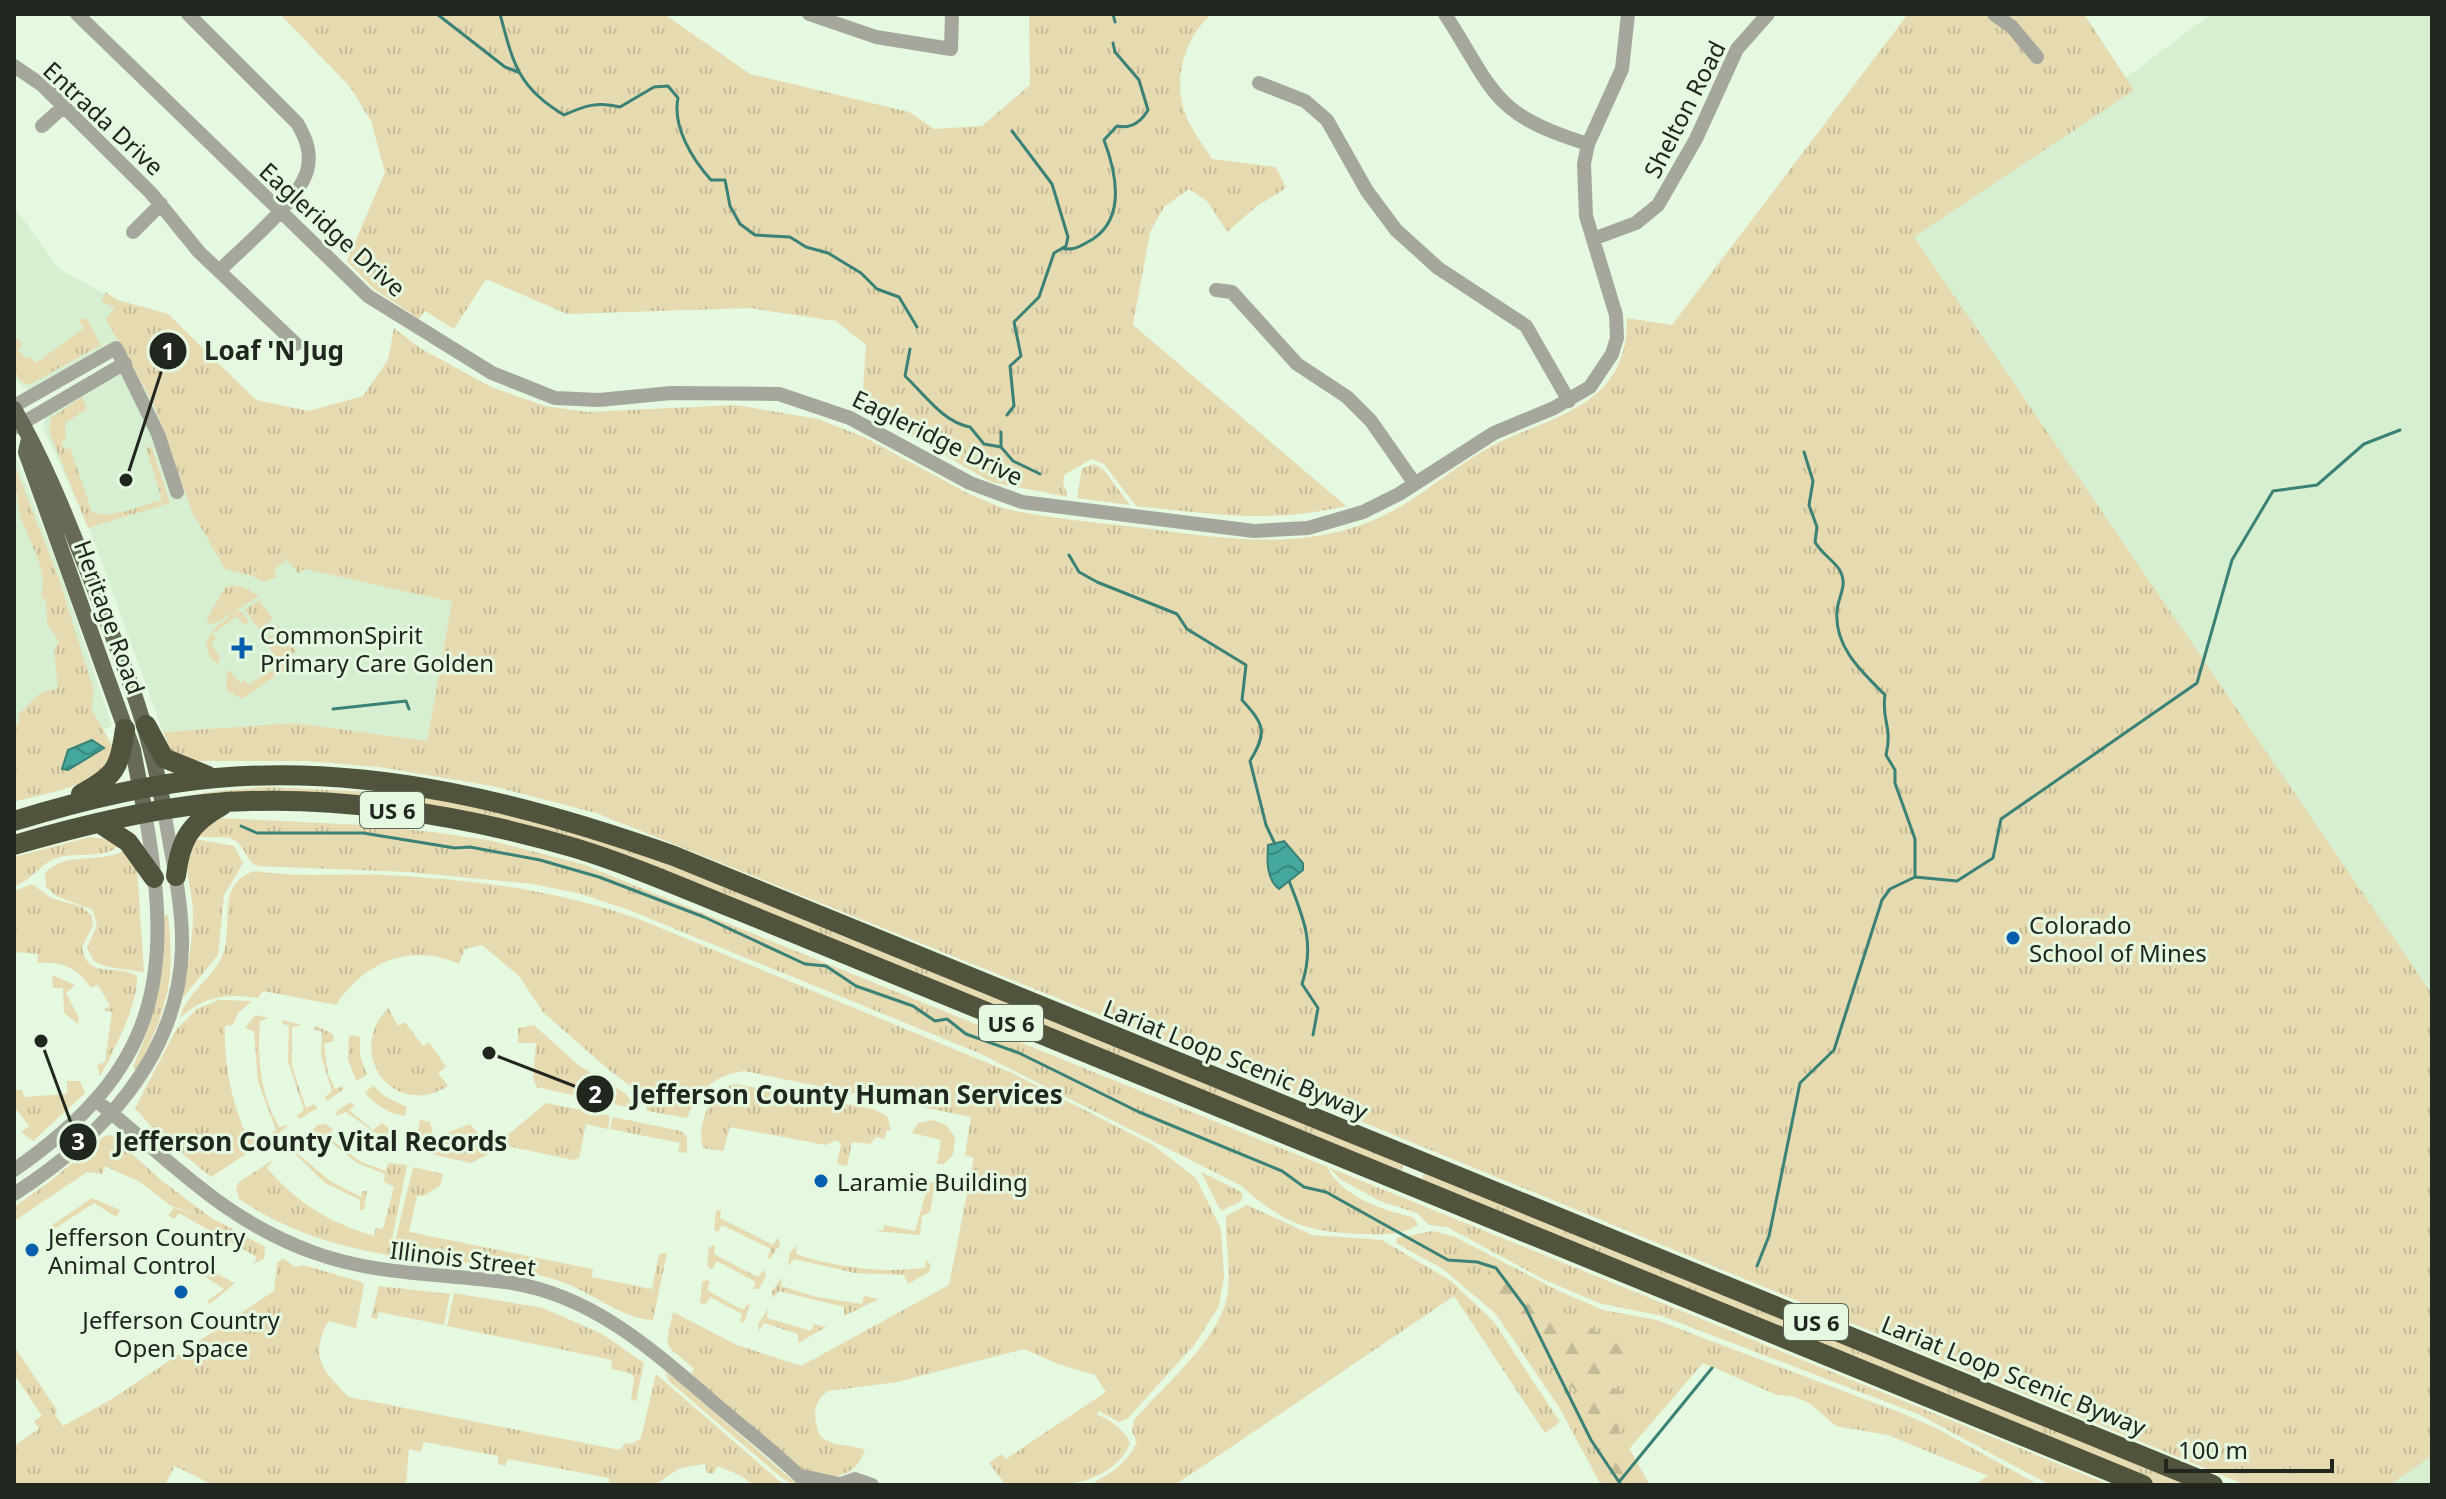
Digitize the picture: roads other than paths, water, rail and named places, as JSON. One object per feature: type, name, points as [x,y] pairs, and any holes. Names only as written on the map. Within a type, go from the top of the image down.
[{"type":"highway","points":[[146,725],[164,758],[190,771],[216,778]]},
{"type":"highway","points":[[56,808],[112,776],[119,761],[125,729]]},
{"type":"highway","name":"US 6","points":[[14,821],[56,808],[216,778]]},
{"type":"highway","name":"Lariat Loop Scenic Byway","points":[[216,778],[322,778],[418,787],[502,802],[585,825],[674,856],[2213,1485]]},
{"type":"highway","points":[[176,876],[179,849],[187,831],[208,813],[229,802]]},
{"type":"highway","name":"US 6","points":[[14,845],[154,811],[229,802],[363,807],[414,813],[496,828],[577,848],[2143,1485]]},
{"type":"highway","points":[[99,823],[128,842],[154,878]]},
{"type":"highway","points":[[1408,1184],[1418,1161]]},
{"type":"main road","name":"Heritage Road","points":[[19,421],[37,446],[48,472],[146,725],[151,788]]},
{"type":"main road","name":"Heritage Road","points":[[19,421],[26,452],[125,729],[151,788]]},
{"type":"main road","points":[[151,788],[154,811]]},
{"type":"street","name":"Eagleridge Drive","points":[[77,14],[368,296],[492,373],[555,398],[599,400],[671,393],[779,394],[850,418],[970,483],[1022,502],[1254,531],[1320,526],[1363,512],[1415,484],[1494,433],[1569,401],[1590,387],[1612,354],[1617,338],[1611,291],[1586,216],[1583,180],[1588,144],[1622,69],[1628,14]]},
{"type":"street","points":[[188,14],[285,110],[306,138],[307,172],[300,186],[220,270]]},
{"type":"street","points":[[809,14],[876,37],[951,49],[952,14]]},
{"type":"street","points":[[1445,14],[1485,83],[1502,103],[1523,120],[1553,135],[1588,144]]},
{"type":"street","name":"Shelton Road","points":[[1593,239],[1636,223],[1658,205],[1696,139],[1737,49],[1768,14]]},
{"type":"street","points":[[1994,14],[2012,27],[2037,57]]},
{"type":"street","name":"Entrada Drive","points":[[14,66],[42,85],[161,204],[192,244],[296,344]]},
{"type":"street","points":[[1259,83],[1305,101],[1327,120],[1367,191],[1396,230],[1438,268],[1526,326],[1569,401]]},
{"type":"street","points":[[42,126],[63,107]]},
{"type":"street","name":"Entrada Drive","points":[[133,232],[161,204]]},
{"type":"street","points":[[1216,290],[1232,292],[1297,364],[1347,397],[1371,421],[1415,484]]},
{"type":"street","points":[[19,421],[116,348],[158,434],[177,492]]},
{"type":"street","points":[[19,421],[125,363]]},
{"type":"street","points":[[14,1194],[55,1166],[113,1114],[151,1059],[176,992],[182,947],[176,876],[154,811]]},
{"type":"street","points":[[14,1170],[98,1102],[126,1060],[149,1003],[158,956],[154,811]]},
{"type":"street","name":"Illinois Street","points":[[98,1102],[151,1151],[216,1202],[240,1218],[316,1254],[423,1277],[513,1283],[554,1293],[601,1314],[652,1350],[803,1480]]},
{"type":"street","points":[[803,1480],[839,1485],[855,1479],[872,1485]]},
{"type":"water","points":[[92,740],[104,748],[68,770],[62,769],[68,750]]},
{"type":"water","points":[[1284,841],[1303,863],[1303,870],[1279,889],[1270,875],[1268,845]]},
{"type":"waterway","points":[[437,14],[505,67],[518,72]]},
{"type":"waterway","points":[[500,14],[520,73],[536,95],[549,105],[564,115],[591,105],[620,107],[654,87],[668,86],[678,98],[678,120],[686,142],[711,180],[725,180],[730,206],[740,224],[755,235],[790,237],[806,247],[828,253],[861,273],[877,289],[899,297],[917,327]]},
{"type":"waterway","points":[[1113,14],[1115,22]]},
{"type":"waterway","points":[[1064,249],[1076,248],[1093,239],[1110,219],[1115,193],[1112,166],[1104,140],[1117,126],[1135,124],[1148,110],[1139,80],[1115,52],[1113,43]]},
{"type":"waterway","points":[[1007,415],[1014,406],[1010,366],[1021,356],[1014,322],[1039,297],[1054,253],[1066,246],[1068,237],[1052,184],[1012,131]]},
{"type":"waterway","points":[[910,349],[905,376],[935,407],[951,420],[970,427],[984,444],[1001,447],[1013,461],[1040,474]]},
{"type":"waterway","points":[[1915,877],[1957,881],[1993,858],[2001,819],[2197,683],[2232,560],[2273,491],[2317,485],[2364,444],[2400,430]]},
{"type":"waterway","points":[[1001,432],[1001,447]]},
{"type":"waterway","points":[[1757,1266],[1769,1236],[1800,1083],[1834,1050],[1882,900],[1890,889],[1915,877],[1915,839],[1895,783],[1895,770],[1886,755],[1885,695],[1851,658],[1840,636],[1837,611],[1843,580],[1839,569],[1815,542],[1817,527],[1809,505],[1813,481],[1804,452]]},
{"type":"waterway","points":[[1069,555],[1079,572],[1177,614],[1187,629],[1246,665],[1242,700],[1261,729],[1259,743],[1250,761],[1266,825],[1275,844]]},
{"type":"waterway","points":[[333,709],[406,701],[409,709]]},
{"type":"waterway","points":[[241,826],[257,833],[363,833],[455,848],[470,847],[540,860],[599,877],[704,917],[805,964],[826,966],[856,986],[913,1006],[935,1021],[947,1019],[966,1034],[1019,1053],[1139,1112],[1282,1171],[1304,1187],[1326,1192],[1448,1260],[1477,1262],[1496,1268],[1525,1307],[1591,1440],[1621,1485]]},
{"type":"waterway","points":[[1289,881],[1308,944],[1302,984],[1318,1008],[1313,1035]]},
{"type":"waterway","points":[[1619,1482],[1712,1368]]},
{"type":"place","name":"Loaf 'N Jug","points":[[126,480]]},
{"type":"place","name":"CommonSpirit Primary Care Golden","points":[[242,648]]},
{"type":"place","name":"Colorado School of Mines","points":[[2013,938]]},
{"type":"place","name":"Jefferson County Vital Records","points":[[41,1041]]},
{"type":"place","name":"Jefferson County Human Services","points":[[489,1053]]},
{"type":"place","name":"Laramie Building","points":[[821,1181]]},
{"type":"place","name":"Jefferson Country Animal Control","points":[[32,1250]]},
{"type":"place","name":"Jefferson Country Open Space","points":[[181,1292]]}]
